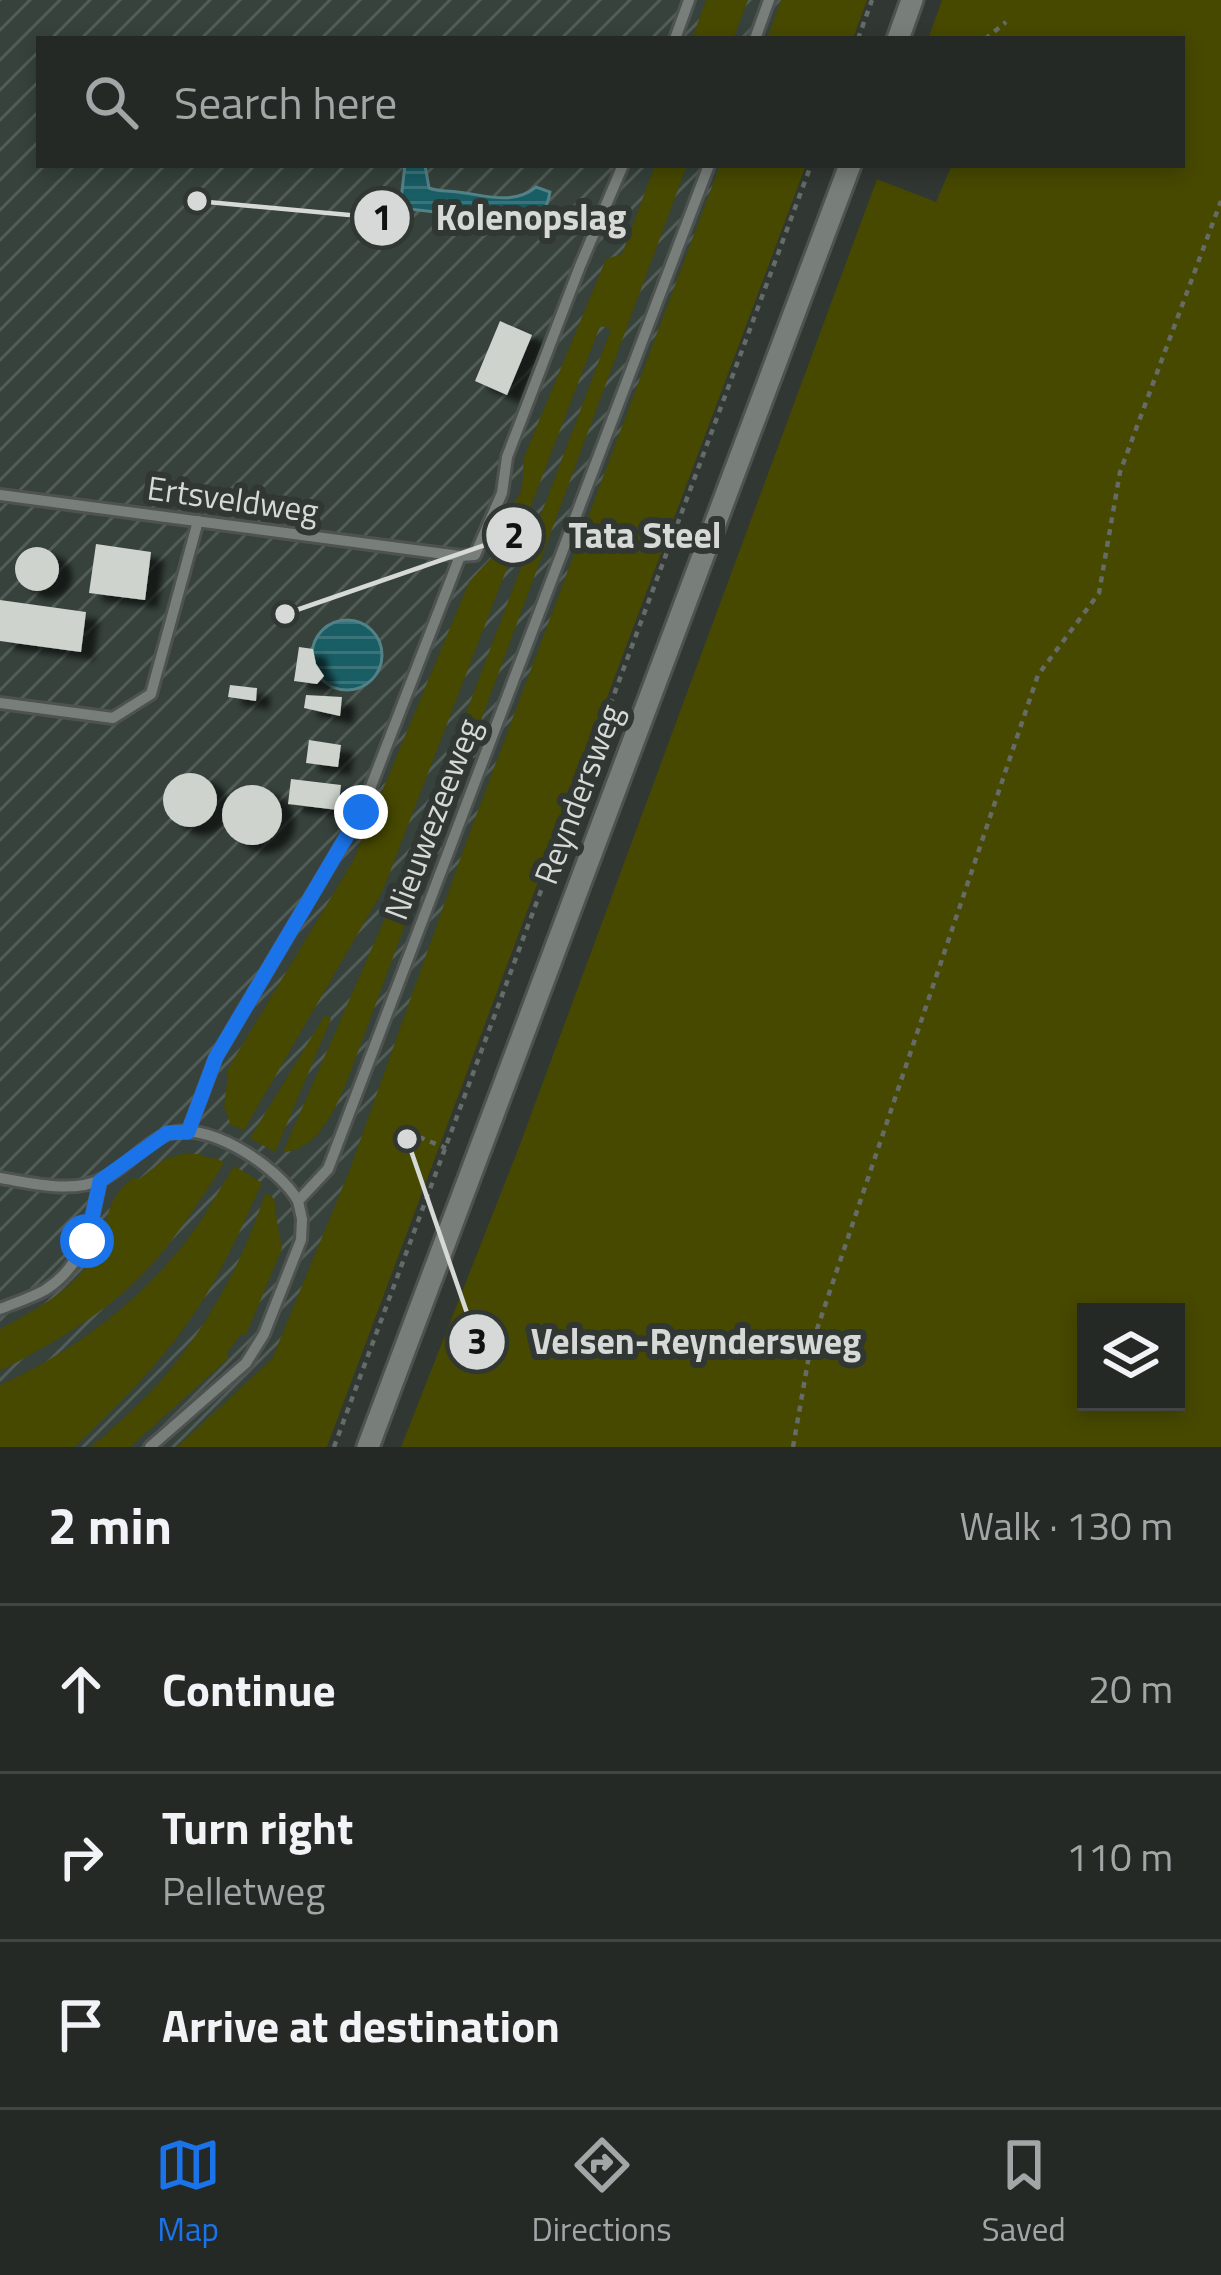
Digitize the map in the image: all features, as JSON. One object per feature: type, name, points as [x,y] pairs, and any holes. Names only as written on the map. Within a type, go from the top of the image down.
[{"type":"street","points":[[899,36],[912,0]]},
{"type":"street","name":"Reyndersweg","points":[[368,1447],[849,168]]},
{"type":"lane","points":[[675,36],[688,0]]},
{"type":"lane","points":[[755,36],[769,0]]},
{"type":"lane","points":[[188,1132],[216,1057],[361,812],[460,556],[475,555],[502,493],[507,458],[622,168]]},
{"type":"lane","name":"Nieuwezeeweg","points":[[298,1201],[328,1168],[708,168]]},
{"type":"lane","name":"Ertsveldweg","points":[[0,495],[460,556]]},
{"type":"lane","points":[[0,703],[113,718],[151,694],[198,521]]},
{"type":"lane","points":[[0,1178],[67,1186],[100,1181],[167,1133],[188,1132],[210,1134],[239,1150],[272,1171],[298,1201],[301,1240],[264,1334],[246,1363],[150,1447]]},
{"type":"lane","points":[[0,1310],[45,1290],[70,1269],[87,1241],[100,1181]]},
{"type":"path","points":[[859,36],[872,0]]},
{"type":"path","points":[[989,36],[1006,22]]},
{"type":"path","name":"Reyndersweg","points":[[334,1447],[810,168]]},
{"type":"path","points":[[793,1447],[810,1350],[1038,675],[1099,593],[1120,472],[1221,201]]},
{"type":"path","points":[[419,1137],[446,1148]]},
{"type":"shaded area","points":[[0,0],[799,0],[786,36],[36,36],[36,168],[739,168],[244,1447],[0,1447]]},
{"type":"shaded area","points":[[706,0],[748,0],[734,36],[693,36]]},
{"type":"shaded area","points":[[781,0],[867,0],[854,36],[768,36]]},
{"type":"shaded area","points":[[942,0],[1221,0],[1221,1447],[401,1447],[519,1147],[877,179],[936,202],[951,168],[1185,168],[1185,36],[929,36]]},
{"type":"shaded area","points":[[654,168],[686,168],[350,1073],[318,1134],[283,1152],[412,856],[611,329],[600,326],[383,890],[244,1130],[228,1124],[226,1072],[353,861],[469,582],[492,557],[522,488],[524,457],[606,259],[622,254]]},
{"type":"shaded area","points":[[719,168],[805,168],[327,1447],[177,1447],[272,1359],[350,1169],[467,840]]},
{"type":"shaded area","points":[[325,1015],[331,1019],[275,1152],[250,1138]]},
{"type":"shaded area","points":[[182,1154],[215,1157],[224,1163],[159,1256],[86,1321],[0,1371],[0,1329],[50,1300],[83,1271],[98,1249],[111,1206],[124,1186],[165,1159]]},
{"type":"shaded area","points":[[234,1166],[262,1183],[203,1300],[153,1367],[74,1447],[0,1447],[0,1385],[82,1339],[132,1299],[176,1254]]},
{"type":"shaded area","points":[[265,1194],[272,1196],[277,1209],[282,1248],[246,1335],[242,1333],[226,1354],[229,1358],[130,1447],[91,1447],[147,1396],[202,1327],[244,1249]]},
{"type":"water","points":[[405,168],[426,168],[429,188],[436,190],[498,198],[518,196],[536,187],[550,192],[542,212],[523,222],[400,208]]},
{"type":"water","points":[[347,620],[372,630],[382,655],[372,680],[347,690],[322,680],[312,655],[322,630]]},
{"type":"building","points":[[500,321],[532,335],[507,395],[475,381]]},
{"type":"building","points":[[96,544],[151,552],[145,600],[89,593]]},
{"type":"building","points":[[37,547],[53,553],[59,569],[53,585],[37,591],[21,585],[15,569],[21,553]]},
{"type":"building","points":[[0,600],[86,612],[81,652],[0,641]]},
{"type":"building","points":[[299,647],[313,649],[324,676],[317,684],[294,681]]},
{"type":"building","points":[[230,685],[257,688],[256,701],[228,697]]},
{"type":"building","points":[[306,695],[342,697],[340,716],[304,708]]},
{"type":"building","points":[[309,740],[341,745],[338,767],[306,763]]},
{"type":"building","points":[[190,773],[209,781],[217,800],[209,819],[190,827],[171,819],[163,800],[171,781]]},
{"type":"building","points":[[291,779],[341,785],[338,810],[288,804]]},
{"type":"building","points":[[252,785],[273,794],[282,815],[273,836],[252,845],[231,836],[222,815],[231,794]]},
{"type":"place","name":"Kolenopslag","points":[[197,201]]},
{"type":"place","name":"Tata Steel","points":[[285,614]]},
{"type":"place","name":"Velsen-Reyndersweg","points":[[407,1139]]},
{"type":"route","points":[[87,1241],[100,1181],[167,1133],[188,1132],[216,1057],[361,812]]}]
